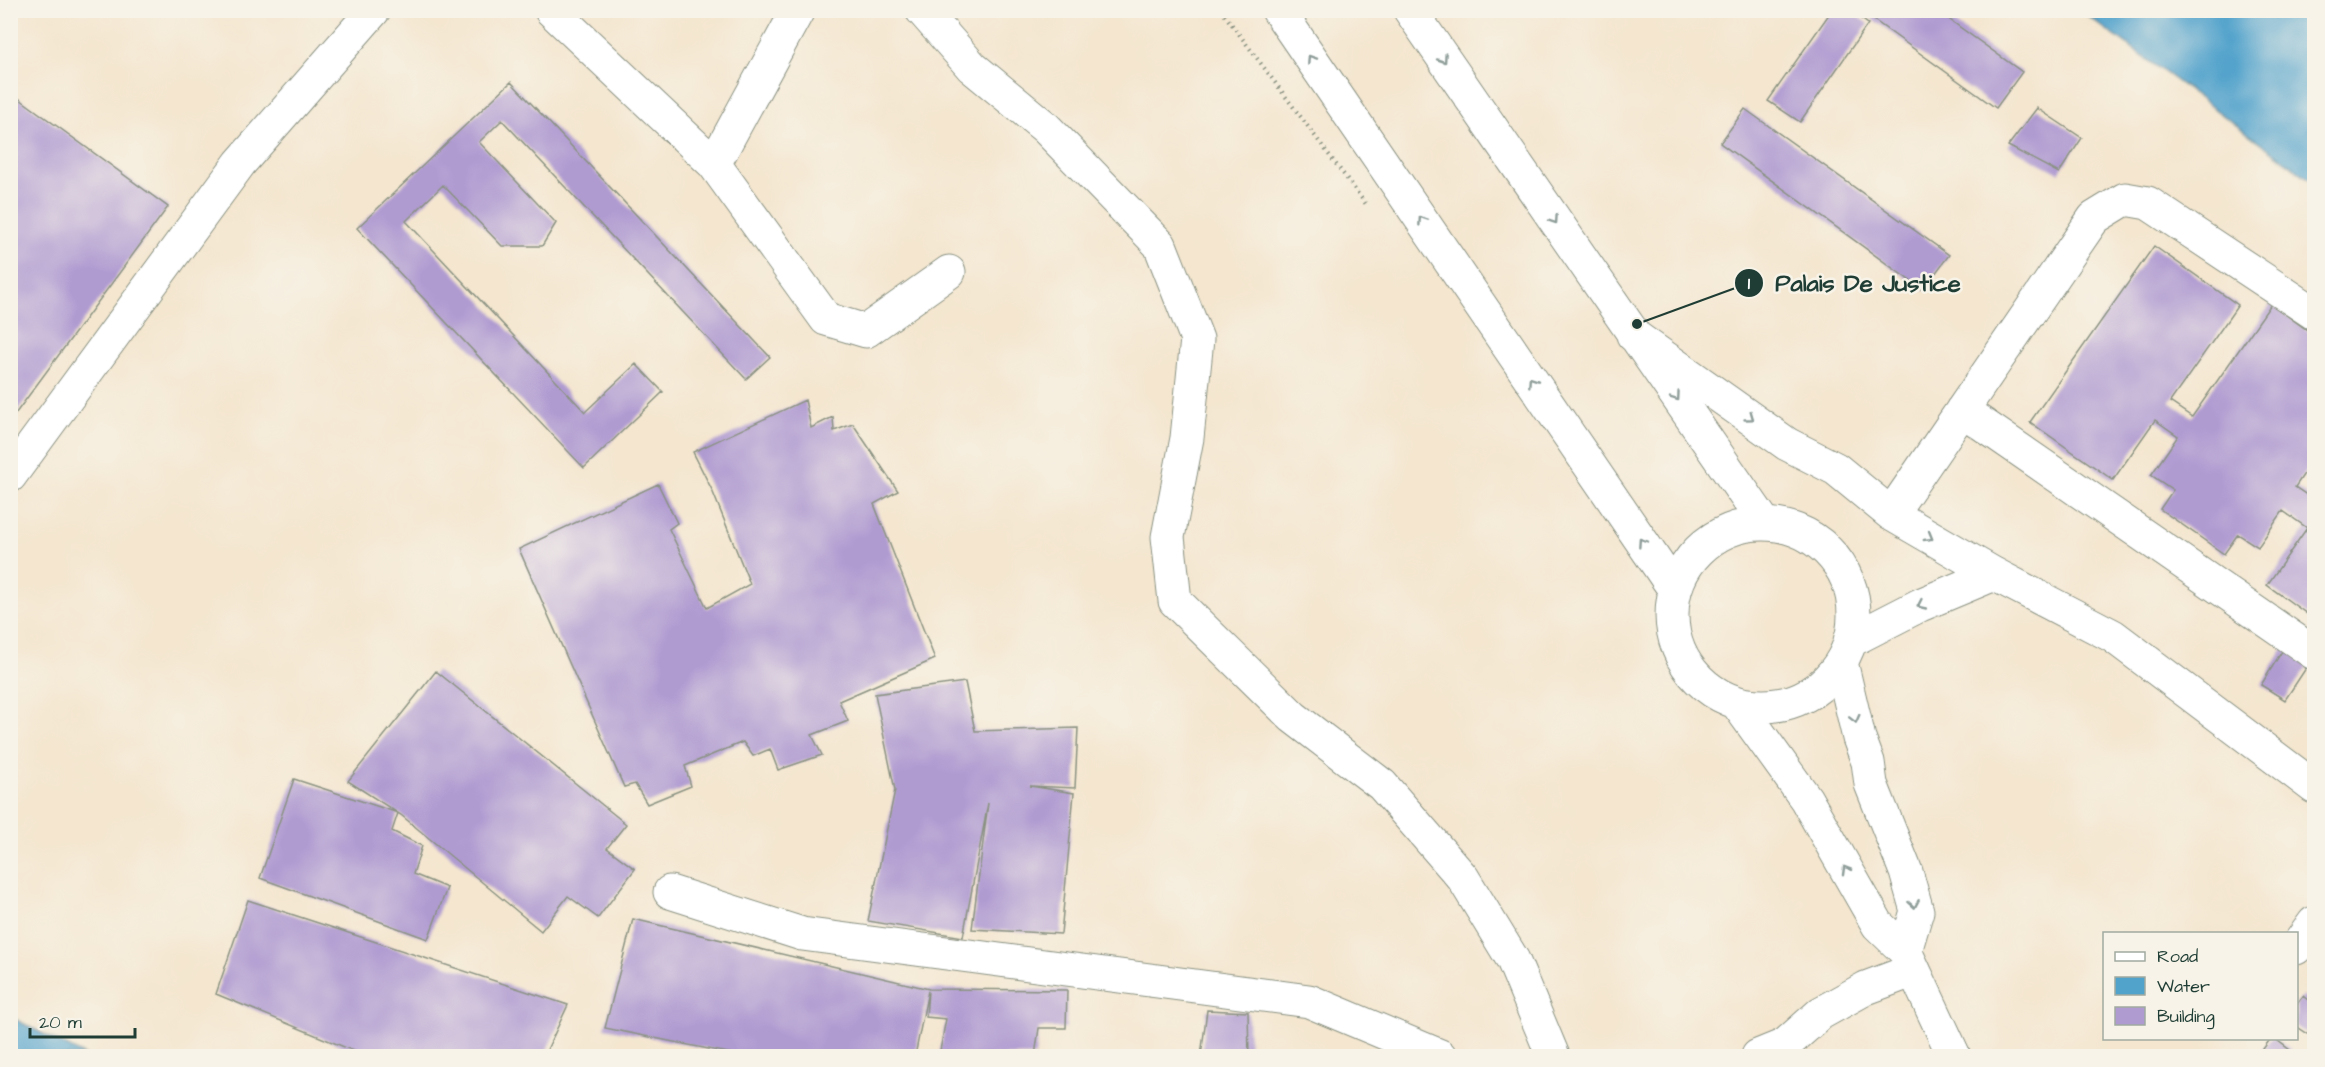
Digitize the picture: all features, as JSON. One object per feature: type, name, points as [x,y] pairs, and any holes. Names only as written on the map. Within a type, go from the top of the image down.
[{"type":"street","points":[[10,476],[240,163],[374,10]]},
{"type":"street","points":[[551,10],[714,165],[826,319],[866,331],[949,272]]},
{"type":"street","points":[[714,165],[798,10]]},
{"type":"street","points":[[922,10],[972,67],[1046,128],[1160,245],[1197,339],[1187,438],[1168,537],[1175,601],[1293,717],[1382,785],[1462,878],[1513,960],[1553,1056]]},
{"type":"street","points":[[1278,10],[1675,590]]},
{"type":"street","points":[[1410,10],[1765,524]]},
{"type":"street","points":[[1891,514],[2094,218],[2125,199],[2148,202],[2314,313]]},
{"type":"street","points":[[1633,336],[1787,444],[1836,470],[1891,514],[1994,574],[2113,636],[2314,788]]},
{"type":"street","points":[[1962,410],[2314,653]]},
{"type":"street","points":[[1765,524],[1789,527],[1810,537],[1829,552],[1843,571],[1851,593],[1854,617],[1845,652],[1825,681],[1806,696],[1784,704],[1760,707],[1737,703],[1715,694],[1696,678],[1682,659],[1672,625],[1671,613],[1675,590],[1685,568],[1700,549],[1719,535],[1742,526],[1765,524]]},
{"type":"street","points":[[1845,652],[1920,605],[1994,574]]},
{"type":"street","points":[[1758,1056],[1785,1045],[1821,1013],[1866,988],[1909,960],[1917,911],[1906,872],[1871,784],[1868,762],[1859,738],[1845,652]]},
{"type":"street","points":[[1737,703],[1806,799],[1878,925],[1909,960],[1952,1054]]},
{"type":"street","points":[[670,892],[802,934],[1309,1001],[1440,1056]]},
{"type":"water","points":[[2081,11],[2314,11],[2314,182]]},
{"type":"water","points":[[11,1017],[85,1056],[11,1056]]},
{"type":"building","points":[[1832,10],[1849,10],[1868,24],[1800,122],[1768,101]]},
{"type":"building","points":[[1860,10],[1936,10],[2022,72],[1996,108]]},
{"type":"building","points":[[511,82],[770,357],[746,379],[502,120],[479,142],[556,223],[542,246],[502,246],[443,185],[406,221],[585,412],[636,364],[663,392],[584,468],[357,228]]},
{"type":"building","points":[[17,97],[168,207],[10,421],[10,105]]},
{"type":"building","points":[[2037,108],[2082,138],[2059,173],[2008,146]]},
{"type":"building","points":[[1745,109],[1949,255],[1923,290],[1720,143]]},
{"type":"building","points":[[2154,246],[2238,305],[2170,402],[2192,417],[2271,304],[2314,335],[2314,459],[2295,487],[2314,500],[2314,619],[2267,585],[2307,528],[2283,511],[2258,547],[2238,534],[2224,554],[2160,509],[2173,490],[2151,475],[2178,436],[2155,420],[2113,480],[2030,422]]},
{"type":"building","points":[[805,400],[811,428],[833,417],[834,431],[853,424],[898,491],[874,504],[935,659],[839,701],[848,721],[812,735],[822,755],[778,770],[770,749],[753,756],[743,742],[685,766],[691,786],[647,804],[635,784],[624,787],[519,549],[658,484],[677,523],[669,529],[707,608],[750,584],[712,490],[693,452]]},
{"type":"building","points":[[2287,643],[2312,659],[2285,700],[2261,685]]},
{"type":"building","points":[[436,671],[626,824],[607,848],[635,869],[598,918],[568,896],[541,931],[401,815],[348,781]]},
{"type":"building","points":[[965,682],[975,731],[1078,728],[1075,788],[1030,786],[1074,793],[1061,934],[972,929],[988,803],[963,937],[868,921],[895,790],[875,694]]},
{"type":"building","points":[[294,779],[398,813],[392,831],[422,846],[413,874],[447,888],[428,939],[260,878]]},
{"type":"building","points":[[248,900],[568,1005],[545,1054],[554,1056],[366,1056],[216,994]]},
{"type":"building","points":[[633,919],[929,989],[1067,990],[1066,1028],[1039,1028],[1035,1056],[939,1056],[946,1019],[926,1017],[928,991],[915,1056],[743,1056],[605,1028]]},
{"type":"building","points":[[2303,996],[2314,1005],[2314,1025],[2308,1034],[2298,1027],[2298,1002]]},
{"type":"building","points":[[1207,1010],[1248,1012],[1249,1056],[1201,1056]]},
{"type":"building","points":[[2270,1040],[2277,1040],[2298,1056],[2258,1056]]},
{"type":"place","name":"Palais De Justice","points":[[1637,324]]}]
